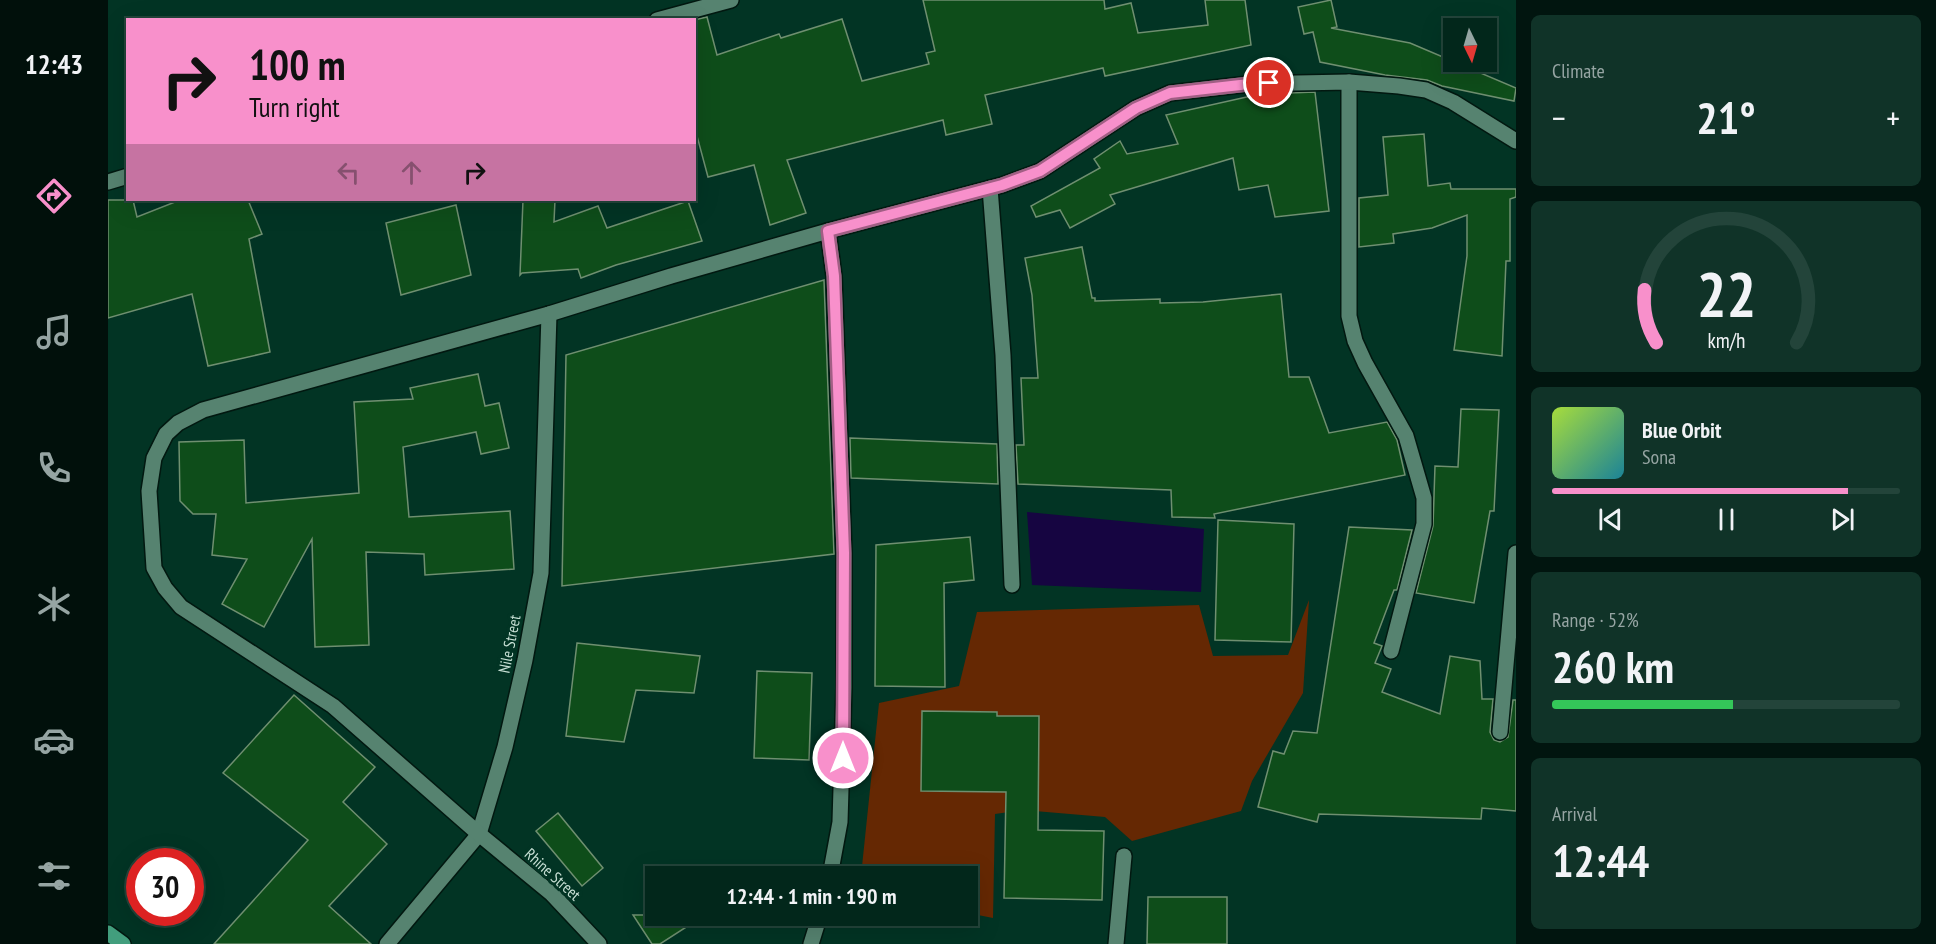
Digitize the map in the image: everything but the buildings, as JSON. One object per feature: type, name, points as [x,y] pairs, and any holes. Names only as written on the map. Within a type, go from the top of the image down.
[{"type":"main road","points":[[108,933],[123,944]]},
{"type":"street","points":[[664,18],[728,0]]},
{"type":"street","points":[[1349,82],[1348,316],[1365,363],[1406,436],[1424,498],[1424,524],[1391,651]]},
{"type":"street","name":"Rhine Street","points":[[599,944],[552,894],[479,834],[333,706],[181,608],[165,588],[154,568],[149,491],[154,458],[166,434],[178,423],[203,410],[549,314],[828,231],[1002,185],[1040,171],[1136,108],[1170,93],[1249,84],[1349,82],[1399,86],[1426,90],[1453,102],[1516,141]]},
{"type":"street","points":[[108,182],[126,177]]},
{"type":"street","points":[[990,188],[1003,355],[1012,585]]},
{"type":"street","points":[[828,231],[834,276],[844,553],[843,758],[840,822],[832,866]]},
{"type":"street","name":"Nile Street","points":[[387,944],[479,834],[505,747],[525,660],[541,573],[549,314]]},
{"type":"street","points":[[1500,732],[1516,553]]},
{"type":"street","points":[[1116,944],[1124,856]]},
{"type":"street","points":[[811,944],[817,926]]},
{"type":"shaded area","points":[[1027,512],[1204,529],[1201,592],[1032,585]]},
{"type":"shaded area","points":[[1309,600],[1303,693],[1252,781],[1241,811],[1132,841],[1105,817],[1023,810],[995,814],[993,918],[978,915],[978,866],[862,866],[879,703],[959,686],[977,612],[1199,605],[1213,656],[1288,655]]},
{"type":"route","points":[[843,758],[844,553],[834,276],[828,231],[1002,185],[1040,171],[1136,108],[1170,93],[1269,83]]}]
